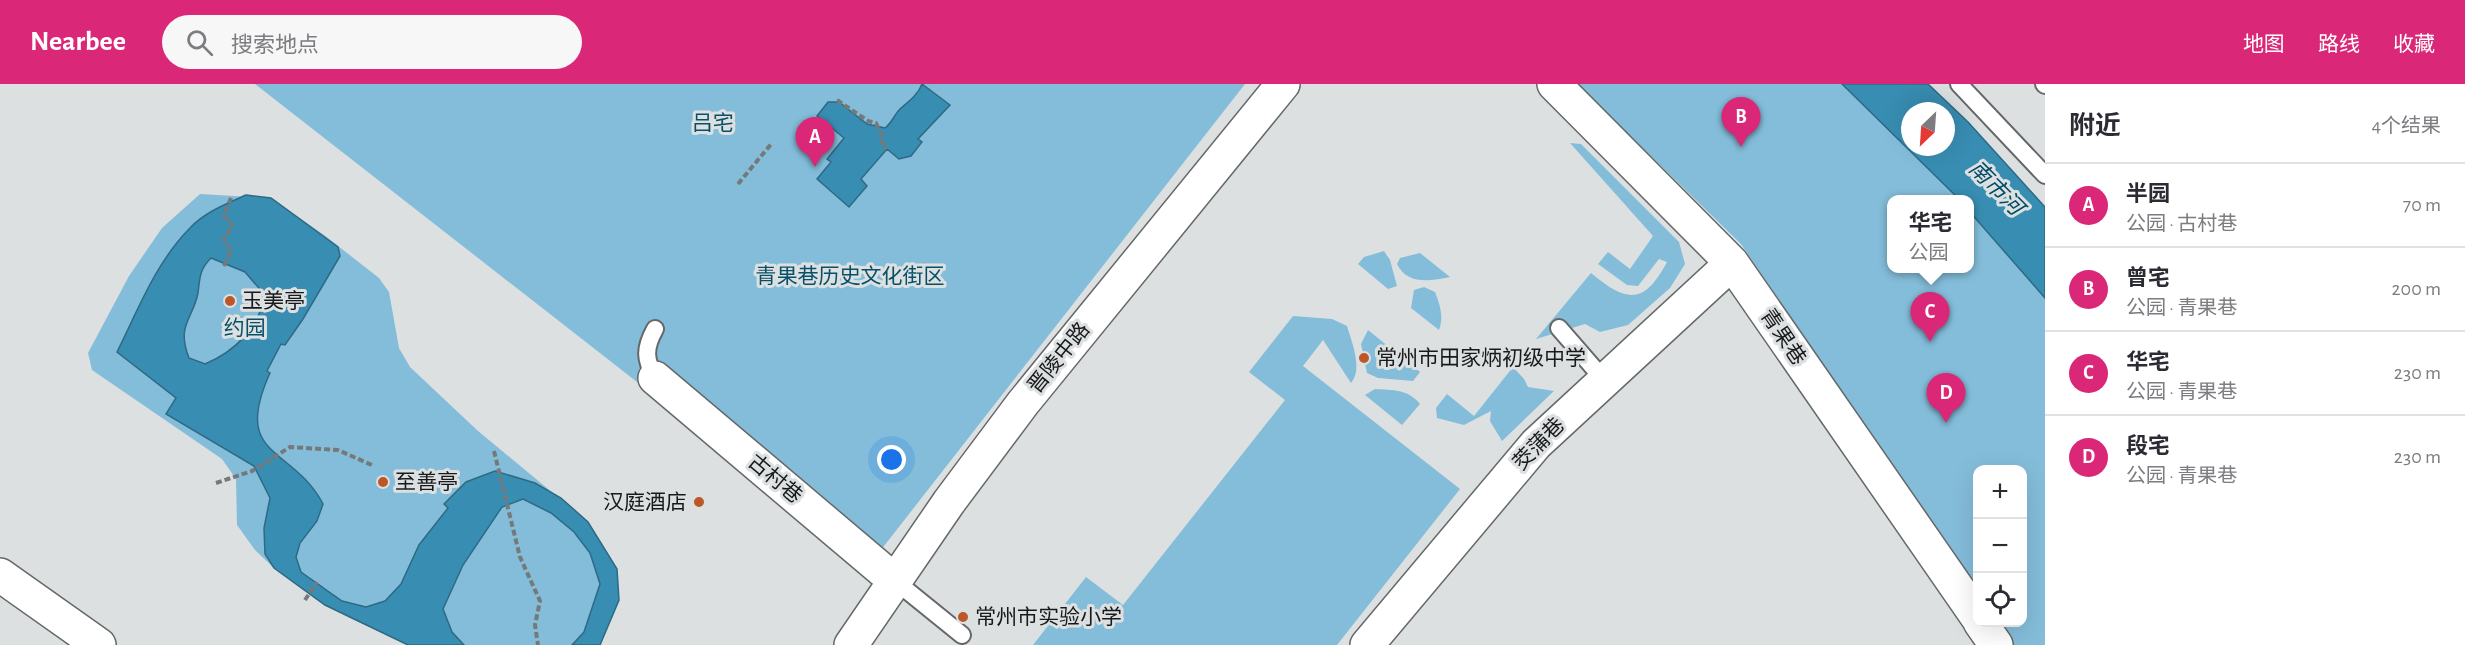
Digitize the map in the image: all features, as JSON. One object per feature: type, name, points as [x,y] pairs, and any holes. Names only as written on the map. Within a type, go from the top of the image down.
[{"type":"street","name":"晋陵中路","points":[[851,645],[894,580],[1023,403],[1283,84]]},
{"type":"street","name":"青果巷","points":[[1554,84],[1732,263],[1973,612]]},
{"type":"street","name":"茭蒲巷","points":[[1366,645],[1536,444],[1732,263]]},
{"type":"street","name":"古村巷","points":[[655,378],[894,580]]},
{"type":"street","points":[[0,575],[99,645]]},
{"type":"street","points":[[1983,627],[1996,645]]},
{"type":"lane","points":[[1959,84],[2045,175]]},
{"type":"lane","points":[[1559,328],[1605,381]]},
{"type":"lane","points":[[655,329],[646,346],[646,361],[655,378]]},
{"type":"lane","points":[[894,580],[962,635]]},
{"type":"path","points":[[837,100],[879,125],[882,145],[887,149]]},
{"type":"path","points":[[738,184],[772,143]]},
{"type":"path","points":[[224,266],[231,251],[224,239],[232,225],[224,215],[231,198]]},
{"type":"path","points":[[216,483],[252,471],[290,447],[338,450],[374,466]]},
{"type":"path","points":[[494,451],[511,512],[520,557],[540,601],[535,625],[538,645]]},
{"type":"path","points":[[305,600],[317,582]]},
{"type":"green space","name":"青果巷历史文化街区","points":[[255,84],[1245,84],[877,555],[646,389]]},
{"type":"green space","points":[[1577,84],[1842,84],[1901,142],[1901,156],[1915,156],[1955,195],[1887,195],[1887,273],[1974,273],[1974,217],[2045,298],[2045,645],[2014,645],[2001,627],[2027,627],[2027,465],[1973,465],[1973,586],[1741,244]]},
{"type":"green space","points":[[1570,143],[1581,144],[1679,242],[1685,264],[1670,288],[1628,325],[1600,332],[1585,324],[1536,339],[1591,273],[1615,290],[1634,295],[1650,286],[1667,262],[1659,259],[1638,286],[1627,285],[1598,264],[1608,252],[1630,269],[1653,236]]},
{"type":"green space","name":"约园","points":[[200,194],[271,198],[324,235],[379,278],[389,292],[399,348],[410,367],[478,431],[588,522],[617,569],[619,600],[600,645],[408,645],[325,605],[274,568],[255,550],[237,525],[236,479],[222,459],[92,370],[88,353],[129,276],[162,228]]},
{"type":"green space","points":[[1384,251],[1390,260],[1397,286],[1388,289],[1358,264],[1364,257]]},
{"type":"green space","points":[[1420,253],[1450,277],[1420,280],[1401,271],[1397,264],[1400,258]]},
{"type":"green space","points":[[1424,287],[1435,292],[1437,297],[1441,316],[1439,330],[1411,308],[1414,290]]},
{"type":"green space","points":[[1293,316],[1332,319],[1347,326],[1356,363],[1356,371],[1351,383],[1323,340],[1303,366],[1460,489],[1337,645],[1033,645],[1086,577],[1123,605],[1285,400],[1249,372]]},
{"type":"green space","points":[[1368,330],[1420,372],[1413,381],[1378,378],[1367,373],[1361,344]]},
{"type":"green space","points":[[1513,367],[1528,387],[1554,391],[1502,441],[1490,421],[1491,411],[1464,425],[1437,418],[1436,408],[1447,394],[1474,416]]},
{"type":"green space","points":[[1375,389],[1405,393],[1420,404],[1402,425],[1365,395]]},
{"type":"water","points":[[922,84],[950,105],[918,139],[922,142],[911,156],[899,159],[887,149],[861,179],[867,186],[849,207],[817,179],[831,162],[827,159],[844,138],[817,116],[828,102],[839,102],[867,124],[885,128]]},
{"type":"water","points":[[1842,84],[1928,84],[1947,102],[1901,102],[1901,142]]},
{"type":"water","name":"南市河","points":[[1955,110],[2045,207],[2045,298],[1974,217],[1974,195],[1955,195],[1915,156],[1955,156]]},
{"type":"water","points":[[246,195],[271,198],[338,247],[340,256],[303,319],[285,345],[281,344],[267,371],[270,373],[260,401],[257,421],[261,437],[270,449],[310,485],[323,504],[317,521],[300,543],[296,557],[301,572],[342,601],[366,607],[385,601],[401,584],[419,545],[448,508],[444,504],[466,482],[495,471],[535,483],[561,498],[588,522],[617,569],[619,600],[600,645],[572,645],[584,632],[600,584],[590,553],[574,532],[551,513],[523,499],[502,507],[463,565],[443,609],[452,632],[464,645],[408,645],[325,605],[274,568],[265,554],[264,528],[270,498],[254,466],[166,414],[176,398],[117,352],[157,271],[178,241],[202,217]],"holes":[[[211,258],[245,272],[264,294],[262,306],[252,327],[236,345],[216,359],[205,364],[189,358],[185,347],[185,330],[196,302],[204,266]]]},
{"type":"place","name":"曾宅","points":[[1741,147]]},
{"type":"place","name":"半园","points":[[815,167]]},
{"type":"place","name":"玉美亭","points":[[230,301]]},
{"type":"place","name":"华宅","points":[[1930,342]]},
{"type":"place","name":"常州市田家炳初级中学","points":[[1364,358]]},
{"type":"place","name":"段宅","points":[[1946,423]]},
{"type":"place","name":"至善亭","points":[[383,482]]},
{"type":"place","name":"汉庭酒店","points":[[699,502]]},
{"type":"place","name":"常州市实验小学","points":[[963,617]]},
{"type":"park label","name":"吕宅","points":[[713,123]]}]
